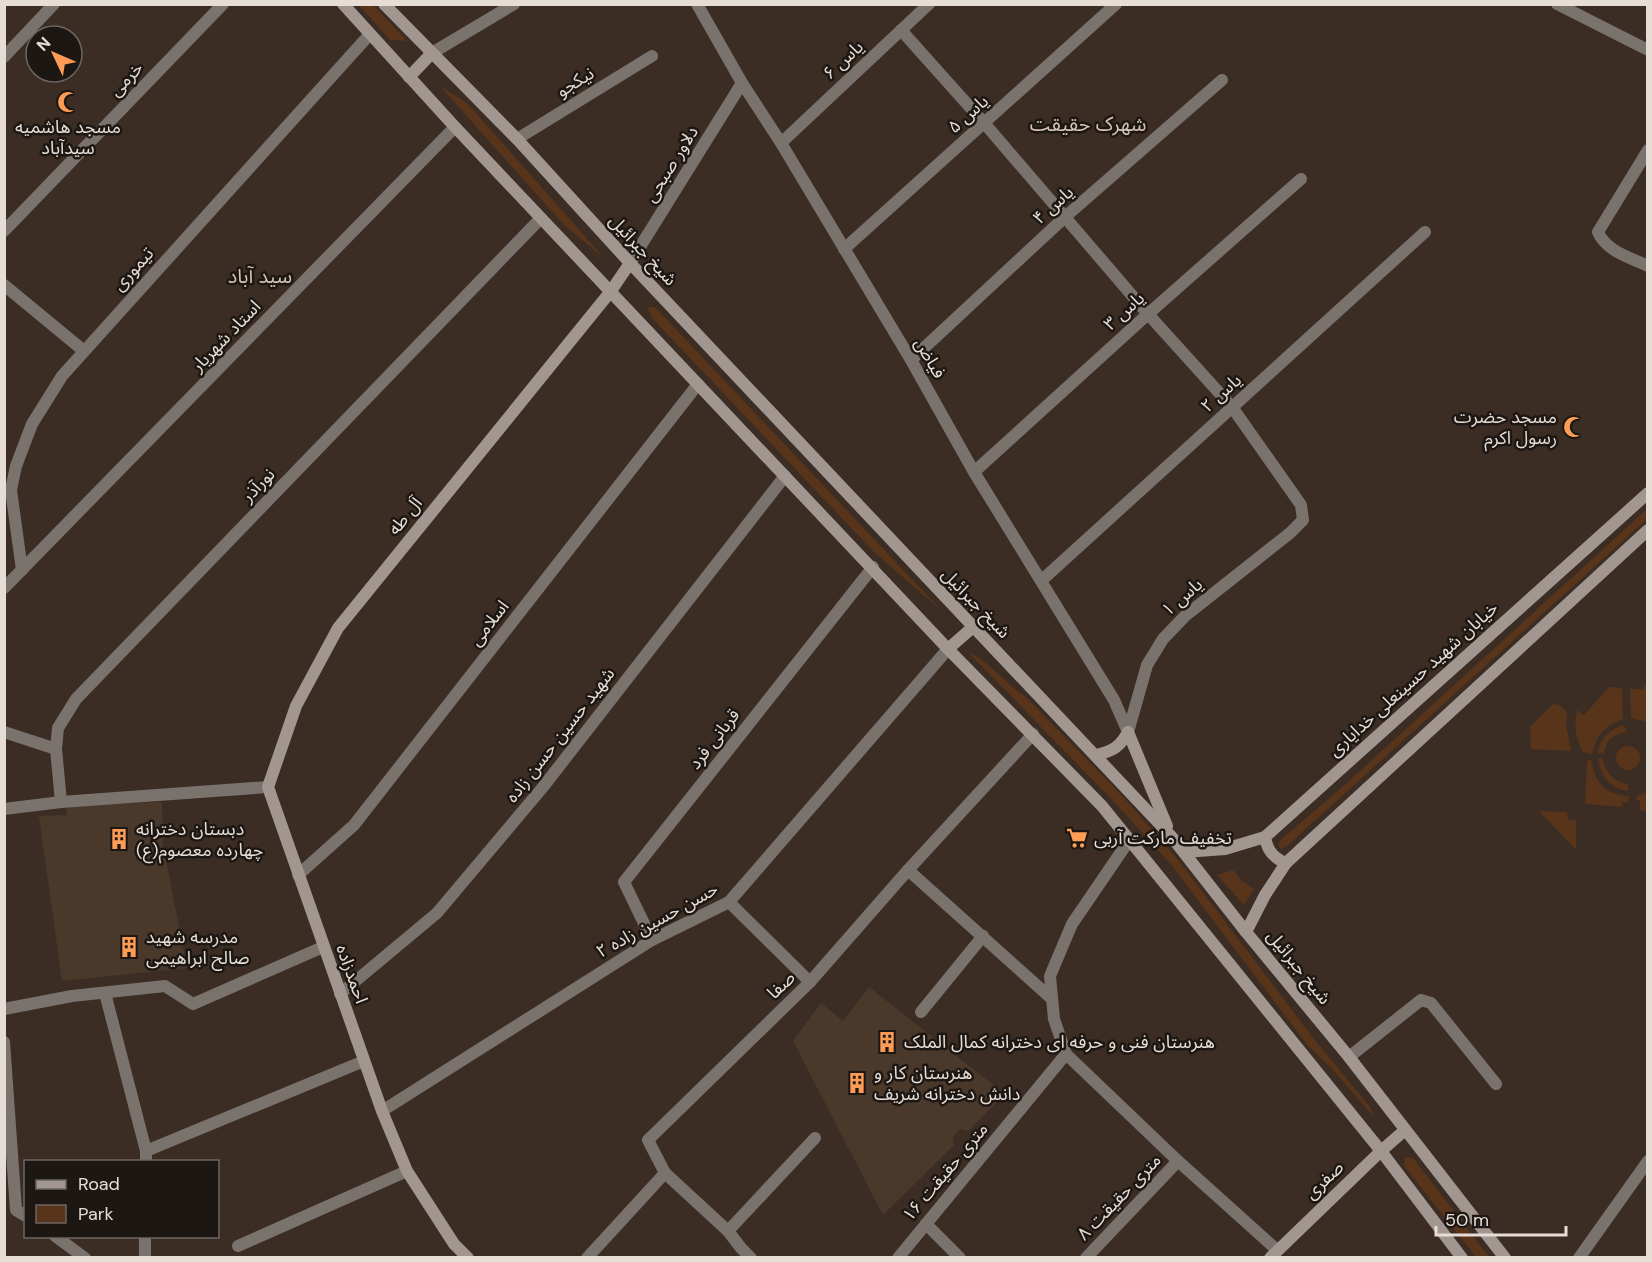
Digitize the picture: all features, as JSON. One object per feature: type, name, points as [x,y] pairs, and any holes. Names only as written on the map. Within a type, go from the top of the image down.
[{"type":"street","points":[[4,57],[54,4]]},
{"type":"street","name":"خرمی","points":[[4,231],[223,4]]},
{"type":"street","points":[[343,4],[455,127],[948,649],[1102,806],[1381,1151],[1462,1257]]},
{"type":"street","name":"شیخ جبرائیل","points":[[384,4],[517,139],[630,263],[1172,836],[1505,1257]]},
{"type":"street","points":[[409,77],[432,53],[514,4]]},
{"type":"street","name":"فیاض","points":[[697,4],[742,83],[781,143],[911,360],[974,472],[1114,700],[1128,732]]},
{"type":"street","name":"یاس ۶","points":[[781,143],[929,4]]},
{"type":"street","name":"یاس ۵","points":[[844,249],[1116,4]]},
{"type":"street","points":[[1557,4],[1647,50]]},
{"type":"street","points":[[901,30],[1232,408]]},
{"type":"street","name":"تیموری","points":[[22,570],[11,490],[16,466],[32,424],[62,376],[370,34]]},
{"type":"street","name":"نیکجو","points":[[517,139],[652,56]]},
{"type":"street","name":"یاس ۴","points":[[911,360],[1065,218],[1222,80]]},
{"type":"street","name":"دلاور صبحی","points":[[630,263],[742,83]]},
{"type":"street","name":"استاد شهریار","points":[[4,588],[455,127]]},
{"type":"street","points":[[1647,150],[1599,232],[1602,241],[1609,247],[1647,266]]},
{"type":"street","name":"یاس ۳","points":[[974,472],[1301,178]]},
{"type":"street","name":"نورآذر","points":[[61,802],[56,749],[58,728],[76,699],[541,218]]},
{"type":"street","name":"یاس ۲","points":[[1042,580],[1425,232]]},
{"type":"street","name":"آل طه","points":[[268,788],[296,706],[338,628],[611,291],[630,263]]},
{"type":"street","points":[[4,285],[84,351]]},
{"type":"street","name":"اسلامی","points":[[298,875],[354,825],[698,384]]},
{"type":"street","name":"یاس ۱","points":[[1128,732],[1147,665],[1163,639],[1185,616],[1290,534],[1303,520],[1301,505],[1232,408]]},
{"type":"street","name":"شهید حسین حسن زاده","points":[[340,994],[437,913],[543,787],[785,476]]},
{"type":"street","name":"خیابان شهید حسینعلی خدایاری","points":[[1184,852],[1225,849],[1265,837],[1647,493]]},
{"type":"street","points":[[1246,932],[1286,862],[1647,530]]},
{"type":"street","name":"قربانی فرد","points":[[652,940],[624,882],[873,567]]},
{"type":"street","points":[[948,649],[974,627]]},
{"type":"street","name":"حسن حسین زاده ۲","points":[[382,1111],[652,940],[729,902],[948,649]]},
{"type":"street","points":[[4,732],[56,749]]},
{"type":"street","points":[[1096,755],[1112,751],[1122,743],[1128,732]]},
{"type":"street","points":[[1128,732],[1172,836]]},
{"type":"street","name":"صفا","points":[[665,1173],[648,1140],[810,982],[908,870],[1033,734]]},
{"type":"street","points":[[4,809],[61,802],[268,788]]},
{"type":"street","name":"احمدزاده","points":[[268,788],[382,1111],[407,1171],[454,1244],[468,1257]]},
{"type":"street","points":[[1265,837],[1266,845],[1274,856],[1286,862]]},
{"type":"street","points":[[1130,839],[1072,924],[1050,976],[1054,1019],[1066,1054],[1274,1254]]},
{"type":"street","points":[[908,870],[1052,999]]},
{"type":"street","points":[[729,902],[810,982]]},
{"type":"street","points":[[921,1012],[983,936]]},
{"type":"street","points":[[4,1009],[72,996],[165,986],[193,1004],[323,947]]},
{"type":"street","points":[[105,993],[146,1156],[364,1060]]},
{"type":"street","points":[[1349,1057],[1421,1000],[1426,1000],[1431,1003],[1496,1084]]},
{"type":"street","points":[[4,1042],[21,1213]]},
{"type":"street","name":"۱۶ متری حقیقت","points":[[898,1257],[1066,1054]]},
{"type":"street","name":"صفری","points":[[1274,1254],[1405,1130]]},
{"type":"street","points":[[728,1231],[815,1138]]},
{"type":"street","name":"۸ متری حقیقت","points":[[1086,1257],[1178,1161]]},
{"type":"street","points":[[1579,1257],[1647,1164]]},
{"type":"street","points":[[238,1246],[407,1171]]},
{"type":"street","points":[[587,1257],[665,1173],[728,1231],[736,1253],[751,1257]]},
{"type":"street","points":[[4,1204],[21,1213]]},
{"type":"street","points":[[926,1224],[960,1257]]},
{"type":"street","points":[[58,1238],[85,1257]]},
{"type":"street","points":[[145,1238],[145,1257]]},
{"type":"shaded area","points":[[162,802],[163,844],[187,968],[62,981],[39,816],[67,815],[66,806]]},
{"type":"shaded area","points":[[869,987],[1005,1094],[968,1131],[960,1129],[953,1137],[954,1145],[883,1215],[793,1041],[821,1003],[843,1021]]},
{"type":"green space","points":[[359,5],[373,5],[407,41],[390,40]]},
{"type":"green space","points":[[440,86],[468,104],[604,258],[565,226]]},
{"type":"green space","points":[[647,307],[655,307],[942,611],[875,553],[652,318]]},
{"type":"green space","points":[[1647,509],[1647,519],[1286,847],[1281,849],[1278,845],[1280,840],[1338,791]]},
{"type":"green space","points":[[968,652],[983,661],[1026,697],[1125,799],[1176,857],[1314,1039],[1370,1107],[1374,1117],[1334,1071],[1308,1046],[1169,862],[1118,806]]},
{"type":"green space","points":[[1645,684],[1647,687],[1647,722],[1631,718],[1630,689],[1643,689]]},
{"type":"green space","points":[[1609,687],[1622,688],[1623,719],[1603,732],[1596,741],[1592,754],[1583,752],[1576,732],[1577,710],[1584,715]]},
{"type":"green space","points":[[1553,704],[1559,705],[1567,712],[1566,724],[1571,751],[1531,749],[1530,727]]},
{"type":"green space","points":[[1624,725],[1627,732],[1611,738],[1604,754],[1597,753],[1606,735]]},
{"type":"green space","points":[[1628,746],[1637,749],[1640,758],[1637,767],[1628,770],[1619,767],[1616,758],[1619,749]]},
{"type":"green space","points":[[1598,758],[1602,758],[1611,776],[1628,784],[1628,791],[1616,788],[1607,780]]},
{"type":"green space","points":[[1587,760],[1591,760],[1603,786],[1613,793],[1629,796],[1628,803],[1622,802],[1622,807],[1585,804]]},
{"type":"green space","points":[[1647,793],[1647,811],[1640,810],[1640,801],[1636,800],[1637,796]]},
{"type":"green space","points":[[1539,811],[1567,812],[1568,820],[1576,820],[1576,850]]},
{"type":"green space","points":[[1233,870],[1241,880],[1254,889],[1244,905],[1217,875]]},
{"type":"green space","points":[[1405,1157],[1413,1158],[1489,1257],[1476,1257],[1404,1166]]},
{"type":"place","name":"مسجد هاشمیه سیدآباد","points":[[68,102]]},
{"type":"place","name":"مسجد حضرت رسول اکرم","points":[[1574,427]]},
{"type":"place","name":"تخفیف مارکت آربی","points":[[1077,838]]},
{"type":"place","name":"دبستان دخترانه چهارده معصوم(ع)","points":[[119,839]]},
{"type":"place","name":"مدرسه شهید صالح ابراهیمی","points":[[129,947]]},
{"type":"place","name":"هنرستان فنی و حرفه ای دخترانه کمال الملک","points":[[887,1042]]},
{"type":"place","name":"هنرستان کار و دانش دخترانه شریف","points":[[857,1083]]},
{"type":"district","name":"شهرک حقیقت","points":[[1088,124]]},
{"type":"district","name":"سید آباد","points":[[260,276]]}]
